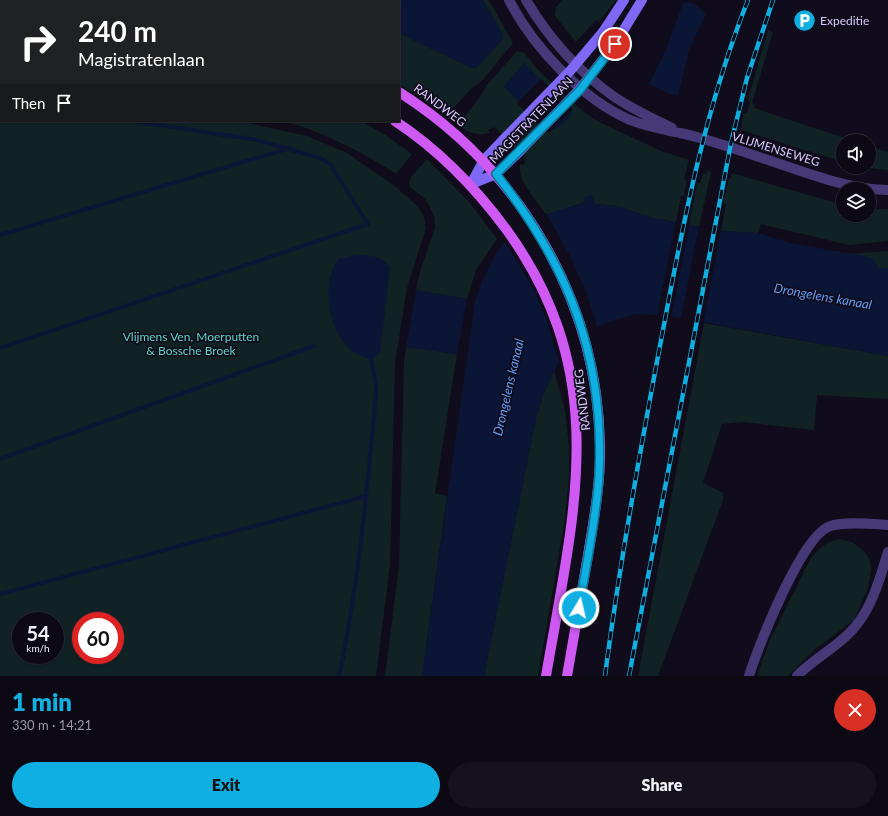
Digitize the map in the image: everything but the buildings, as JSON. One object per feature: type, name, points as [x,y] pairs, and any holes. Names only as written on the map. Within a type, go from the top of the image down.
[{"type":"main road","name":"MAGISTRATENLAAN","points":[[471,184],[484,160],[570,71],[603,32],[624,0]]},
{"type":"main road","name":"MAGISTRATENLAAN","points":[[471,184],[496,174],[580,90],[615,44],[642,0]]},
{"type":"main road","name":"RANDWEG","points":[[400,93],[450,129],[484,160],[515,197],[547,246],[570,294],[584,335],[593,375],[600,438],[599,478],[568,676]]},
{"type":"main road","name":"RANDWEG","points":[[396,122],[423,141],[471,184],[494,213],[525,257],[550,306],[567,358],[575,408],[577,446],[575,499],[546,676]]},
{"type":"street","name":"VLIJMENSEWEG","points":[[509,0],[530,32],[549,57],[564,73],[604,106],[630,120],[654,128],[681,133],[834,181],[862,187],[888,190]]},
{"type":"street","name":"VLIJMENSEWEG","points":[[526,0],[539,22],[563,51],[597,84],[627,105],[681,133]]},
{"type":"street","points":[[749,676],[763,637],[781,599],[804,555],[819,533],[828,527],[838,525],[888,525]]},
{"type":"street","points":[[797,676],[816,658],[853,630],[860,622],[878,583],[888,552]]},
{"type":"green space","points":[[483,0],[489,0],[513,43],[482,81],[472,88],[447,115],[400,85],[400,33],[471,68],[503,35]]},
{"type":"green space","points":[[563,0],[616,0],[599,22],[596,20],[576,42],[555,16],[556,7]]},
{"type":"green space","points":[[768,30],[773,32],[752,103],[755,104],[754,108],[836,135],[836,160],[741,130],[743,114],[747,113],[750,103],[748,99]]},
{"type":"green space","points":[[517,51],[524,53],[542,74],[577,106],[595,120],[661,151],[689,160],[684,179],[687,180],[684,196],[681,196],[676,222],[653,218],[617,206],[595,204],[586,196],[583,203],[546,215],[525,185],[522,178],[520,164],[524,165],[526,158],[494,127],[488,130],[490,133],[477,134],[458,125],[481,96],[486,86]],"holes":[[[524,64],[539,80],[504,87]]]},
{"type":"green space","name":"Vlijmens Ven, Moerputten & Bossche Broek","points":[[0,122],[244,122],[307,136],[347,153],[396,187],[418,207],[424,217],[426,228],[407,288],[395,363],[390,565],[376,676],[0,676]]},
{"type":"green space","points":[[287,122],[363,122],[384,134],[412,154],[396,174],[342,143]]},
{"type":"green space","points":[[876,148],[888,152],[888,170],[876,169]]},
{"type":"green space","points":[[427,159],[469,202],[497,239],[476,270],[467,299],[416,290],[421,268],[435,228],[434,215],[426,200],[410,187],[409,182],[411,177]]},
{"type":"green space","points":[[708,170],[711,172],[699,227],[689,225],[697,183],[700,183],[703,173],[706,174]]},
{"type":"green space","points":[[732,173],[836,203],[836,222],[876,222],[876,209],[888,209],[888,241],[849,245],[761,224],[758,233],[721,231],[726,204],[723,203],[729,178],[731,179]]},
{"type":"green space","points":[[888,251],[888,268],[878,268],[868,258],[845,254]]},
{"type":"green space","points":[[704,323],[888,356],[888,399],[817,395],[814,430],[743,422],[722,424],[703,483],[723,493],[723,500],[658,676],[638,676]]},
{"type":"green space","points":[[406,347],[457,354],[435,493],[447,496],[422,676],[385,676],[399,566],[404,363]]},
{"type":"green space","points":[[554,371],[565,410],[569,446],[569,476],[565,518],[538,676],[484,676],[536,418],[544,392]]},
{"type":"green space","points":[[838,539],[852,542],[865,552],[870,560],[871,569],[868,588],[854,620],[813,651],[788,676],[757,676],[770,640],[810,560],[822,546]]},
{"type":"water","points":[[400,0],[483,0],[503,35],[502,40],[477,68],[471,68],[400,33]]},
{"type":"water","points":[[687,2],[695,4],[706,14],[689,50],[678,96],[667,93],[649,84],[667,47],[683,3]]},
{"type":"water","points":[[524,63],[573,112],[562,125],[555,129],[547,130],[504,87]]},
{"type":"water","name":"Drongelens kanaal","points":[[592,195],[595,204],[617,206],[653,218],[721,231],[758,233],[791,243],[869,257],[875,261],[878,268],[888,268],[888,356],[670,316],[637,314],[611,321],[588,331],[565,353],[554,371],[544,392],[536,418],[484,676],[422,676],[475,301],[493,258],[515,232],[538,218],[583,203],[586,196]]},
{"type":"water","points":[[355,255],[366,255],[379,258],[390,267],[380,353],[374,358],[359,355],[348,347],[338,334],[332,319],[329,302],[329,286],[332,271],[339,259]]},
{"type":"water","points":[[416,290],[467,299],[457,354],[406,347]]},
{"type":"pier","points":[[541,79],[573,109],[549,133],[545,132],[517,103]]},
{"type":"pier","points":[[546,213],[571,258],[586,292],[598,329],[589,333],[567,355],[560,366],[547,321],[532,286],[504,240],[523,223]]},
{"type":"pier","points":[[676,220],[690,223],[671,318],[657,317]]},
{"type":"pier","points":[[699,225],[721,229],[703,325],[681,320]]},
{"type":"waterway","points":[[0,348],[368,224],[330,164],[320,158],[257,140],[139,122]]},
{"type":"waterway","points":[[0,235],[290,148]]},
{"type":"waterway","points":[[0,459],[314,346]]},
{"type":"waterway","points":[[339,676],[352,606],[362,536],[376,394],[376,383],[370,354]]},
{"type":"waterway","points":[[0,594],[367,496]]},
{"type":"railway","points":[[605,676],[617,589],[639,459],[688,204],[708,121],[733,40],[748,0]]},
{"type":"railway","points":[[629,676],[731,143],[747,78],[773,0]]},
{"type":"place","name":"Expeditie","points":[[804,20]]},
{"type":"route","points":[[579,608],[599,478],[600,444],[598,411],[593,375],[584,335],[573,301],[556,263],[524,209],[496,174],[580,90],[615,44]]}]
